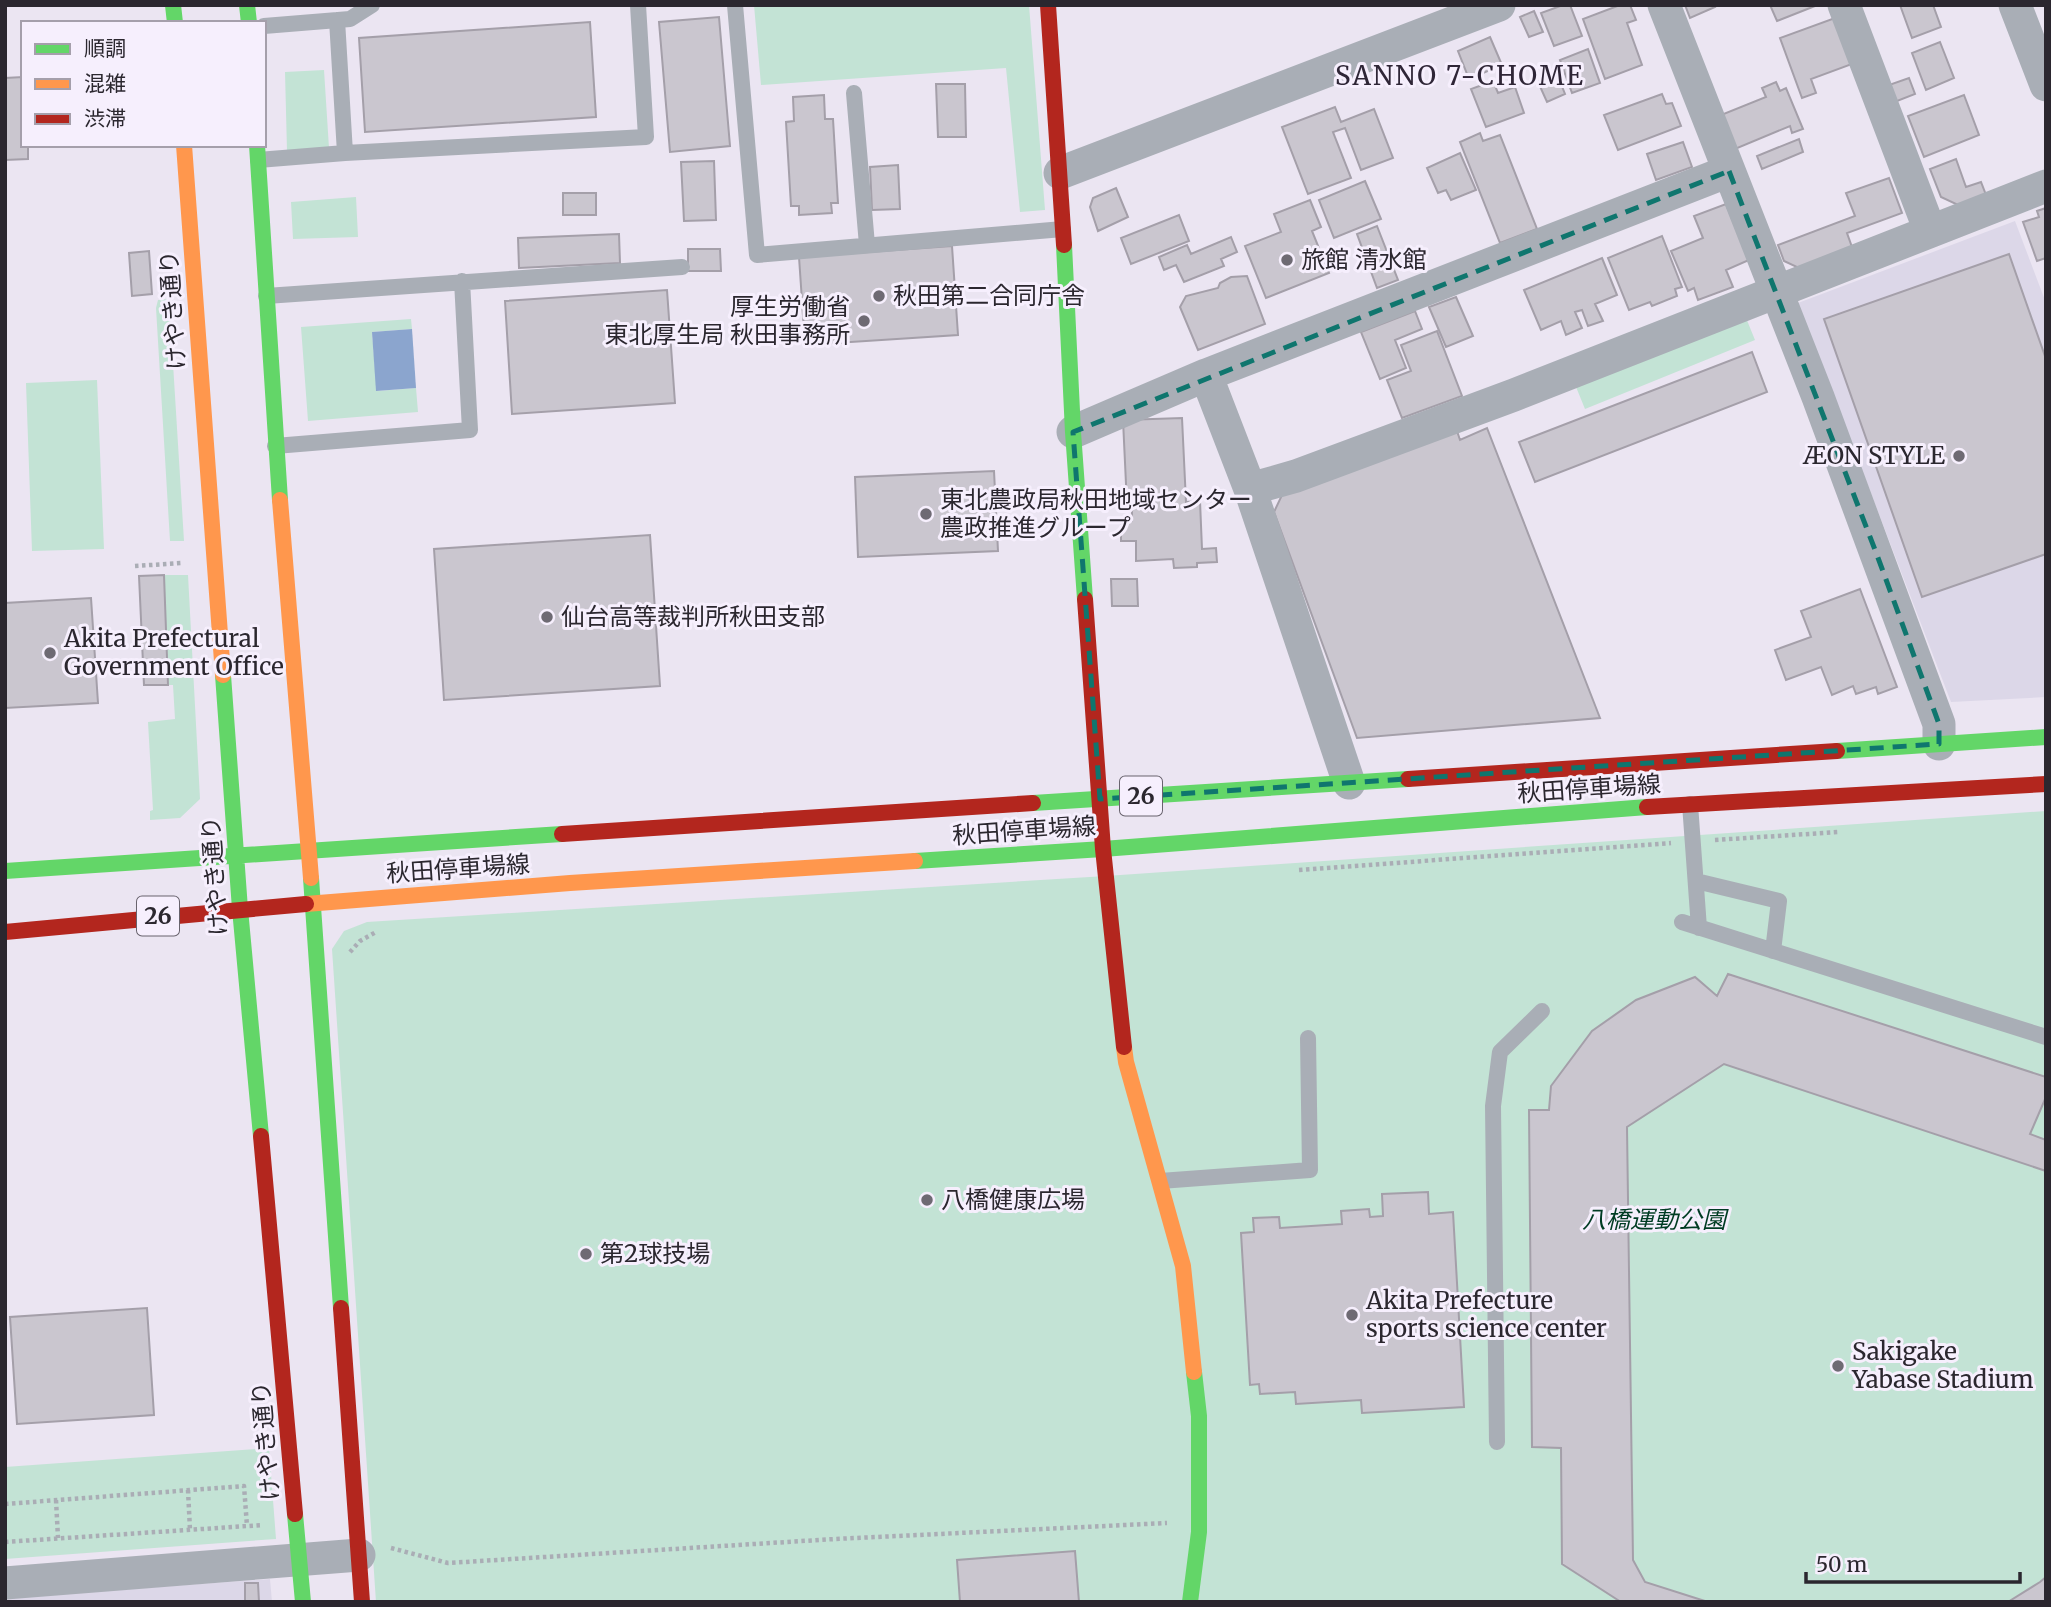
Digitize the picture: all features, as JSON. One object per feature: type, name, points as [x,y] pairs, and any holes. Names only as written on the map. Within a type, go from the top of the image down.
[{"type":"street","points":[[1048,5],[1060,173],[1073,432],[1103,849],[1119,1014],[1126,1062],[1182,1266],[1199,1416],[1199,1521],[1190,1602]]},
{"type":"street","points":[[1060,173],[1499,5]]},
{"type":"street","points":[[1664,5],[1776,290],[1939,724],[1939,744]]},
{"type":"street","points":[[1844,5],[1930,231]]},
{"type":"street","points":[[2015,5],[2046,85]]},
{"type":"street","name":"けやき通り","points":[[184,147],[240,909],[303,1602]]},
{"type":"street","points":[[258,153],[275,446],[311,903],[371,1550],[362,1602]]},
{"type":"street","points":[[1073,432],[1206,375],[1729,171]]},
{"type":"street","points":[[1250,489],[1296,475],[1514,395],[2046,186]]},
{"type":"street","points":[[1206,375],[1250,489],[1349,783]]},
{"type":"street","name":"秋田停車場線","points":[[5,871],[2046,737]]},
{"type":"street","name":"秋田停車場線","points":[[5,932],[311,903],[1103,849],[1690,804],[2046,784]]},
{"type":"street","points":[[5,1583],[300,1559],[371,1550]]},
{"type":"lane","points":[[266,26],[350,19],[372,5]]},
{"type":"lane","points":[[258,153],[345,153],[646,137],[638,5]]},
{"type":"lane","points":[[735,5],[757,255],[1063,229]]},
{"type":"lane","points":[[337,20],[345,153]]},
{"type":"lane","points":[[854,93],[867,246]]},
{"type":"lane","points":[[266,296],[682,267]]},
{"type":"lane","points":[[275,446],[470,430],[462,281]]},
{"type":"lane","points":[[1690,804],[1699,928]]},
{"type":"lane","points":[[1696,881],[1779,901],[1773,951]]},
{"type":"lane","points":[[1682,922],[2046,1037]]},
{"type":"lane","points":[[53,943],[81,924]]},
{"type":"lane","points":[[1497,1442],[1493,1106],[1500,1052],[1542,1011]]},
{"type":"lane","points":[[1159,1181],[1310,1170],[1308,1038]]},
{"type":"path","points":[[135,566],[190,562]]},
{"type":"path","points":[[1288,871],[1842,832]]},
{"type":"path","points":[[346,957],[360,941],[377,932]]},
{"type":"path","points":[[5,1504],[244,1486],[247,1526]]},
{"type":"path","points":[[188,1490],[190,1530]]},
{"type":"path","points":[[56,1500],[58,1538]]},
{"type":"path","points":[[371,1550],[448,1563],[835,1539],[1199,1521]]},
{"type":"path","points":[[5,1542],[266,1525]]},
{"type":"highlighted area","points":[[1729,171],[1939,724],[1939,744],[1100,799],[1073,432]]},
{"type":"shaded area","name":"ÆON STYLE","points":[[2015,221],[2046,303],[2046,697],[1951,702],[1798,303]]},
{"type":"shaded area","points":[[270,1579],[272,1602],[5,1602],[5,1598]]},
{"type":"green space","points":[[754,5],[1029,5],[1045,210],[1020,212],[1006,68],[761,85]]},
{"type":"green space","points":[[324,70],[329,148],[287,151],[285,72]]},
{"type":"green space","points":[[356,197],[358,237],[293,239],[291,202]]},
{"type":"green space","points":[[169,299],[184,541],[170,541],[156,308],[158,300]]},
{"type":"green space","points":[[1744,313],[1755,340],[1585,409],[1574,382]]},
{"type":"green space","points":[[411,319],[412,329],[372,332],[377,391],[416,388],[418,412],[308,421],[301,327]]},
{"type":"green space","points":[[97,380],[104,549],[32,551],[26,383]]},
{"type":"green space","points":[[164,575],[188,575],[200,799],[180,818],[150,820],[150,811],[153,810],[148,722],[175,719],[173,685],[168,685]]},
{"type":"green space","name":"八橋運動公園","points":[[2046,811],[2046,1602],[376,1602],[332,949],[344,931],[367,922],[1106,876]]},
{"type":"green space","points":[[269,1448],[276,1539],[5,1559],[5,1467]]},
{"type":"water","points":[[412,329],[416,388],[376,391],[372,332]]},
{"type":"building","points":[[1570,5],[1582,36],[1554,46],[1541,13]]},
{"type":"building","points":[[1620,5],[1630,5],[1636,20],[1627,23],[1642,65],[1605,79],[1583,19]]},
{"type":"building","points":[[1685,5],[1714,5],[1715,7],[1690,18]]},
{"type":"building","points":[[1770,5],[1815,5],[1815,6],[1777,21]]},
{"type":"building","points":[[1900,5],[1933,5],[1941,27],[1912,38]]},
{"type":"building","points":[[1534,11],[1543,32],[1529,37],[1520,17]]},
{"type":"building","points":[[719,17],[730,146],[670,152],[659,22]]},
{"type":"building","points":[[1835,18],[1852,64],[1811,79],[1816,93],[1802,98],[1780,38]]},
{"type":"building","points":[[590,22],[596,117],[365,132],[359,38]]},
{"type":"building","points":[[1490,37],[1502,65],[1469,79],[1458,51]]},
{"type":"building","points":[[1940,42],[1954,78],[1926,90],[1912,53]]},
{"type":"building","points":[[1588,49],[1600,83],[1572,93],[1560,60]]},
{"type":"building","points":[[1557,74],[1565,94],[1547,102],[1538,82]]},
{"type":"building","points":[[21,77],[21,147],[28,147],[28,159],[5,160],[5,78]]},
{"type":"building","points":[[1909,78],[1915,94],[1892,103],[1886,86]]},
{"type":"building","points":[[1493,81],[1498,93],[1515,87],[1524,113],[1486,127],[1471,89]]},
{"type":"building","points":[[1776,82],[1780,91],[1786,88],[1803,129],[1792,133],[1790,126],[1735,149],[1721,115],[1766,97],[1762,88]]},
{"type":"building","points":[[936,84],[965,84],[966,137],[938,137]]},
{"type":"building","points":[[1662,94],[1666,104],[1672,103],[1681,126],[1618,150],[1604,115]]},
{"type":"building","points":[[824,95],[825,119],[833,119],[838,203],[831,203],[832,213],[799,215],[799,206],[791,206],[786,122],[794,121],[793,97]]},
{"type":"building","points":[[1964,95],[1979,135],[1924,157],[1908,116]]},
{"type":"building","points":[[1335,107],[1341,122],[1374,109],[1393,158],[1361,170],[1345,128],[1333,132],[1351,178],[1308,194],[1282,127]]},
{"type":"building","points":[[1480,133],[1483,141],[1500,135],[1537,229],[1500,243],[1460,142]]},
{"type":"building","points":[[1799,139],[1803,152],[1762,169],[1757,156]]},
{"type":"building","points":[[1683,142],[1692,167],[1656,180],[1647,154]]},
{"type":"building","points":[[1460,153],[1476,190],[1451,200],[1446,190],[1438,193],[1427,168]]},
{"type":"building","points":[[1956,159],[1966,187],[1981,182],[1986,195],[1958,205],[1941,197],[1930,169]]},
{"type":"building","points":[[714,161],[716,220],[684,221],[681,162]]},
{"type":"building","points":[[898,165],[900,209],[872,210],[870,167]]},
{"type":"building","points":[[1889,178],[1902,213],[1847,233],[1853,250],[1801,269],[1784,261],[1778,245],[1855,216],[1846,193]]},
{"type":"building","points":[[1365,181],[1381,219],[1334,238],[1319,200]]},
{"type":"building","points":[[1116,188],[1128,217],[1098,231],[1090,207],[1093,198]]},
{"type":"building","points":[[563,193],[596,193],[596,215],[563,215]]},
{"type":"building","name":"旅館 清水館","points":[[1310,200],[1321,227],[1312,231],[1329,273],[1266,298],[1245,246],[1281,232],[1274,214]]},
{"type":"building","points":[[1726,204],[1749,260],[1726,270],[1733,287],[1698,300],[1694,288],[1688,291],[1671,251],[1703,238],[1694,216]]},
{"type":"building","points":[[2046,208],[2046,258],[2037,261],[2023,222],[2039,217],[2037,211]]},
{"type":"building","points":[[1179,215],[1189,241],[1131,264],[1121,238]]},
{"type":"building","points":[[1377,226],[1398,280],[1377,288],[1357,234]]},
{"type":"building","points":[[619,234],[620,263],[519,268],[518,238]]},
{"type":"building","points":[[1662,236],[1682,287],[1675,289],[1677,296],[1652,306],[1650,302],[1629,310],[1608,258]]},
{"type":"building","points":[[1231,237],[1237,252],[1221,259],[1224,266],[1184,282],[1176,265],[1164,270],[1159,257],[1187,245],[1191,254]]},
{"type":"building","name":"秋田第二合同庁舎","points":[[952,246],[958,335],[805,345],[799,257]]},
{"type":"building","points":[[688,249],[720,249],[721,271],[688,271]]},
{"type":"building","points":[[149,251],[152,294],[132,296],[129,253]]},
{"type":"building","name":"ÆON STYLE","points":[[2009,254],[2046,359],[2046,554],[1922,597],[1824,319]]},
{"type":"building","points":[[1602,258],[1617,295],[1595,304],[1603,321],[1588,326],[1582,310],[1575,312],[1582,328],[1566,335],[1561,321],[1541,330],[1524,290]]},
{"type":"building","points":[[1247,276],[1265,324],[1198,350],[1180,307],[1186,296],[1218,288],[1220,283],[1231,277]]},
{"type":"building","points":[[667,290],[675,403],[512,414],[505,301]]},
{"type":"building","points":[[1456,297],[1473,336],[1446,347],[1429,307]]},
{"type":"building","points":[[1415,311],[1422,329],[1395,340],[1406,368],[1380,379],[1361,332]]},
{"type":"building","points":[[1437,331],[1462,396],[1402,418],[1387,380],[1411,371],[1401,345]]},
{"type":"building","points":[[1752,352],[1767,392],[1535,482],[1519,442]]},
{"type":"building","points":[[1182,418],[1186,502],[1200,501],[1202,549],[1216,548],[1217,562],[1197,563],[1197,567],[1174,568],[1173,559],[1136,561],[1136,541],[1121,541],[1121,522],[1132,521],[1132,505],[1127,505],[1123,420]]},
{"type":"building","points":[[1456,428],[1460,440],[1487,428],[1600,718],[1357,738],[1274,512],[1282,495]]},
{"type":"building","name":"東北農政局秋田地域センター 農政推進グループ","points":[[994,471],[998,551],[858,557],[855,477]]},
{"type":"building","name":"仙台高等裁判所秋田支部","points":[[650,535],[660,686],[444,700],[434,549]]},
{"type":"building","points":[[164,575],[168,685],[144,685],[139,576]]},
{"type":"building","points":[[1111,579],[1137,579],[1138,606],[1112,606]]},
{"type":"building","points":[[1860,589],[1897,687],[1878,694],[1876,687],[1856,694],[1853,686],[1832,695],[1821,667],[1786,680],[1775,650],[1811,637],[1801,611]]},
{"type":"building","name":"Akita Prefectural Government Office","points":[[91,598],[98,703],[5,708],[5,603]]},
{"type":"building","points":[[1728,974],[2046,1077],[2046,1097],[2030,1134],[2046,1140],[2046,1171],[1724,1064],[1627,1127],[1633,1560],[1645,1582],[1708,1602],[1621,1602],[1562,1564],[1561,1448],[1532,1447],[1529,1110],[1549,1110],[1551,1086],[1592,1031],[1636,1000],[1695,977],[1717,996]]},
{"type":"building","name":"Akita Prefecture sports science center","points":[[1428,1192],[1429,1214],[1453,1212],[1464,1407],[1362,1413],[1361,1400],[1296,1404],[1295,1392],[1260,1394],[1259,1384],[1250,1385],[1241,1233],[1254,1232],[1253,1218],[1279,1217],[1280,1228],[1342,1224],[1341,1211],[1369,1209],[1370,1217],[1383,1216],[1382,1194]]},
{"type":"building","points":[[147,1308],[154,1415],[17,1424],[10,1317]]},
{"type":"building","points":[[1075,1551],[1079,1602],[960,1602],[957,1560]]},
{"type":"building","points":[[2046,1577],[2046,1602],[2008,1602],[2040,1582]]},
{"type":"building","points":[[245,1583],[258,1583],[259,1602],[234,1602],[245,1601]]},
{"type":"traffic: fast","points":[[173,5],[175,21]]},
{"type":"traffic: fast","points":[[247,5],[249,21]]},
{"type":"traffic: fast","points":[[257,147],[280,500]]},
{"type":"traffic: fast","points":[[1064,245],[1085,599]]},
{"type":"traffic: fast","points":[[223,675],[240,909],[261,1136]]},
{"type":"traffic: fast","points":[[1837,751],[2046,737]]},
{"type":"traffic: fast","points":[[1033,803],[1408,779]]},
{"type":"traffic: fast","points":[[915,861],[1647,807]]},
{"type":"traffic: fast","points":[[5,871],[562,834]]},
{"type":"traffic: fast","points":[[311,878],[341,1308]]},
{"type":"traffic: fast","points":[[1190,1602],[1199,1532],[1199,1416],[1194,1372]]},
{"type":"traffic: fast","points":[[295,1514],[303,1602]]},
{"type":"traffic: slow","points":[[184,147],[223,675]]},
{"type":"traffic: slow","points":[[280,500],[311,878]]},
{"type":"traffic: slow","points":[[306,904],[570,883],[915,861]]},
{"type":"traffic: slow","points":[[1124,1047],[1183,1266],[1194,1372]]},
{"type":"traffic: jam","points":[[1048,5],[1064,245]]},
{"type":"traffic: jam","points":[[1085,599],[1103,849],[1124,1047]]},
{"type":"traffic: jam","points":[[1408,779],[1837,751]]},
{"type":"traffic: jam","points":[[1647,807],[2046,784]]},
{"type":"traffic: jam","points":[[562,834],[1033,803]]},
{"type":"traffic: jam","points":[[5,932],[306,904]]},
{"type":"traffic: jam","points":[[261,1136],[295,1514]]},
{"type":"traffic: jam","points":[[341,1308],[362,1602]]},
{"type":"place","name":"旅館 清水館","points":[[1287,260]]},
{"type":"place","name":"秋田第二合同庁舎","points":[[879,296]]},
{"type":"place","name":"厚生労働省 東北厚生局 秋田事務所","points":[[864,321]]},
{"type":"place","name":"ÆON STYLE","points":[[1959,456]]},
{"type":"place","name":"東北農政局秋田地域センター 農政推進グループ","points":[[926,514]]},
{"type":"place","name":"仙台高等裁判所秋田支部","points":[[547,617]]},
{"type":"place","name":"Akita Prefectural Government Office","points":[[50,653]]},
{"type":"place","name":"八橋健康広場","points":[[927,1200]]},
{"type":"place","name":"第2球技場","points":[[586,1254]]},
{"type":"place","name":"Akita Prefecture sports science center","points":[[1352,1315]]},
{"type":"place","name":"Sakigake Yabase Stadium","points":[[1838,1366]]},
{"type":"district","name":"SANNO 7-CHOME","points":[[1460,76]]}]
